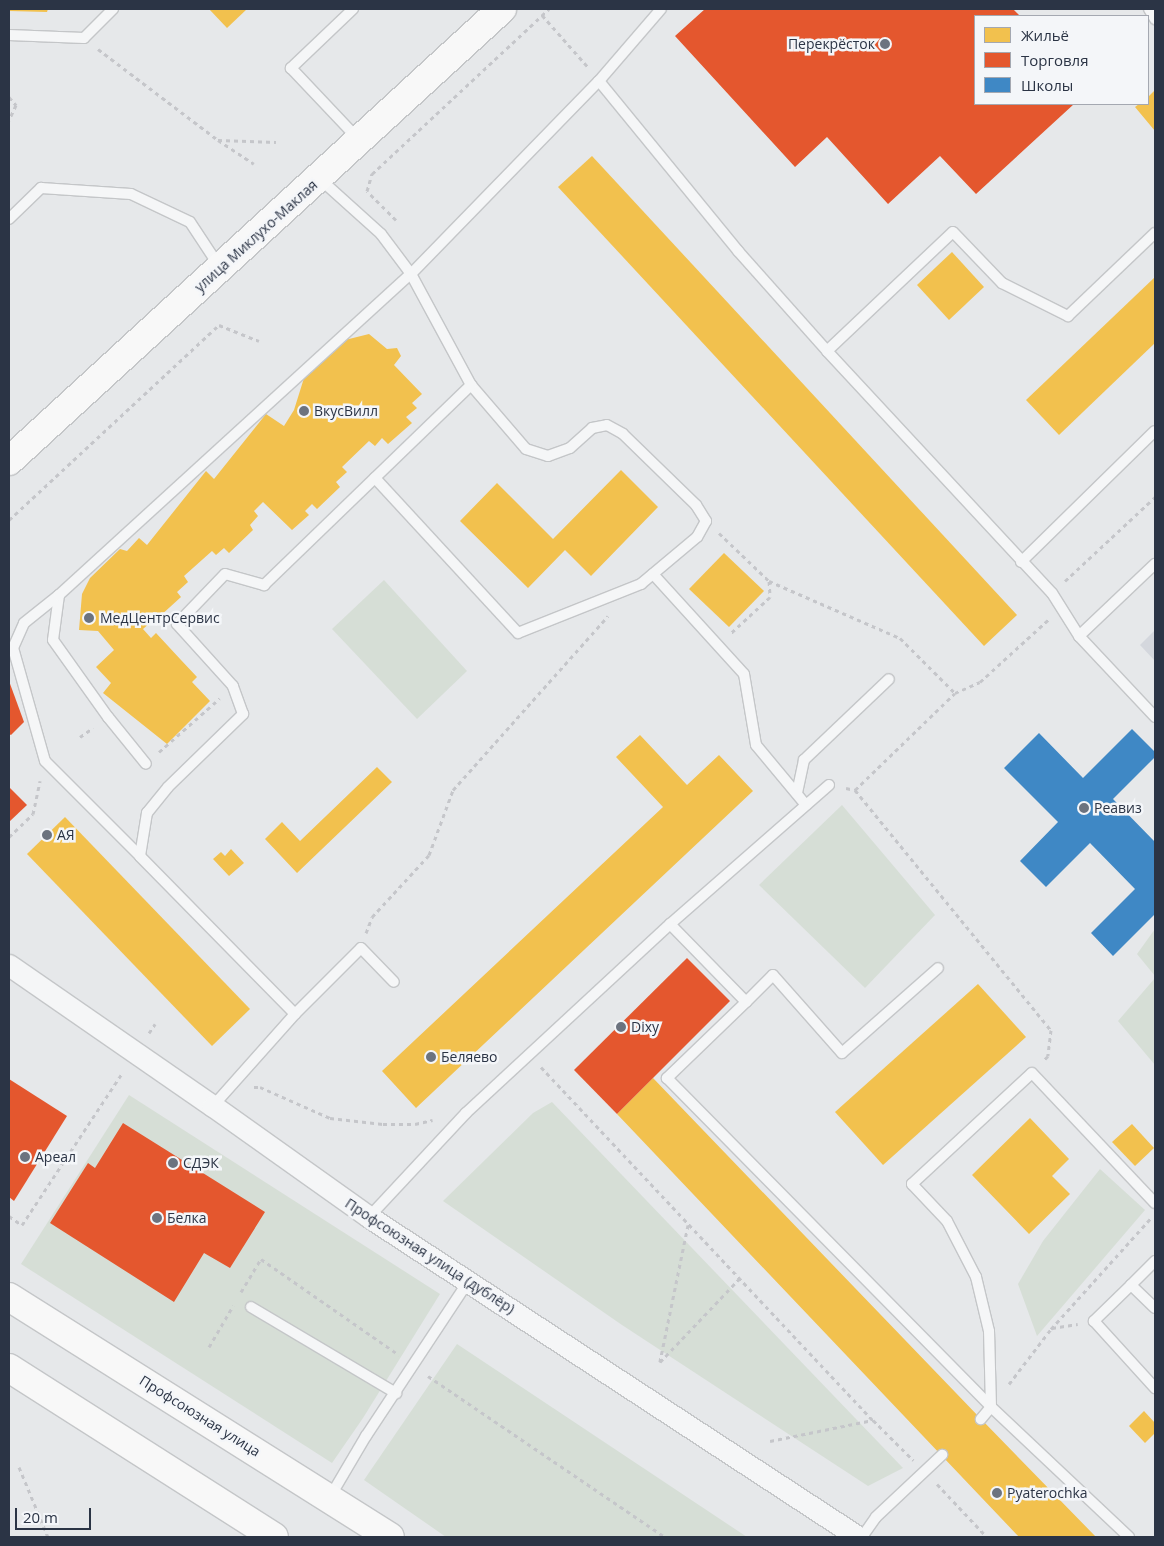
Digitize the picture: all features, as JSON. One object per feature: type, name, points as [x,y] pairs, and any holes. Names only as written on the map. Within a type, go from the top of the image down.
[{"type":"main road","name":"улица Миклухо-Маклая","points":[[9,462],[502,9]]},
{"type":"main road","name":"Профсоюзная улица","points":[[9,1297],[390,1537]]},
{"type":"main road","points":[[9,1368],[274,1537]]},
{"type":"street","name":"Профсоюзная улица (дублёр)","points":[[9,965],[135,1054],[213,1106],[368,1217],[858,1537]]},
{"type":"lane","points":[[9,36],[84,38],[113,9]]},
{"type":"lane","points":[[354,9],[292,68],[360,140]]},
{"type":"lane","points":[[295,1014],[45,761],[13,648],[24,623],[59,595],[411,274],[599,81],[660,9]]},
{"type":"lane","points":[[1149,9],[1155,19]]},
{"type":"lane","points":[[599,81],[738,251],[827,351],[1021,562],[1052,593],[1080,636],[1155,717]]},
{"type":"lane","points":[[319,179],[381,234],[411,274],[471,385],[526,449],[548,456],[570,448],[592,428],[607,425],[623,434],[696,505],[706,521],[697,537],[641,584],[518,633],[375,478]]},
{"type":"lane","points":[[9,219],[41,188],[131,194],[190,222],[220,267]]},
{"type":"lane","points":[[827,351],[953,232],[1002,283],[1068,316],[1155,233]]},
{"type":"lane","points":[[140,856],[147,813],[168,787],[244,714],[233,686],[177,624],[225,574],[264,585],[471,385]]},
{"type":"lane","points":[[1021,562],[1155,431]]},
{"type":"lane","points":[[1080,636],[1155,564]]},
{"type":"lane","points":[[653,574],[744,674],[756,745],[806,805]]},
{"type":"lane","points":[[59,595],[53,640],[108,717],[146,764]]},
{"type":"lane","points":[[797,793],[804,760],[889,679]]},
{"type":"lane","points":[[368,1217],[466,1113],[528,1054],[670,924],[829,785]]},
{"type":"lane","points":[[670,924],[746,1002]]},
{"type":"lane","points":[[213,1106],[229,1085],[295,1014],[361,948],[394,982]]},
{"type":"lane","points":[[938,968],[842,1053],[773,975],[667,1078],[991,1407],[1129,1537]]},
{"type":"lane","points":[[981,1419],[991,1407],[989,1331],[976,1277],[947,1221],[912,1184],[1032,1073],[1155,1203]]},
{"type":"lane","points":[[1155,1261],[1094,1321],[1155,1388]]},
{"type":"lane","points":[[329,1498],[366,1436],[468,1282]]},
{"type":"lane","points":[[1131,1285],[1155,1308]]},
{"type":"lane","points":[[250,1307],[396,1393]]},
{"type":"lane","points":[[862,1537],[876,1517],[942,1455]]},
{"type":"path","points":[[396,220],[367,191],[372,174],[549,9]]},
{"type":"path","points":[[542,15],[599,81]]},
{"type":"path","points":[[84,38],[218,140],[254,164]]},
{"type":"path","points":[[9,97],[16,105],[9,120]]},
{"type":"path","points":[[218,140],[276,142]]},
{"type":"path","points":[[9,520],[218,325],[259,342]]},
{"type":"path","points":[[855,790],[955,693],[980,682],[1050,618],[1052,593],[1155,497]]},
{"type":"path","points":[[706,521],[769,581],[900,638],[955,693]]},
{"type":"path","points":[[718,646],[770,596],[769,581]]},
{"type":"path","points":[[361,948],[372,917],[428,855],[453,790],[608,618],[606,598]]},
{"type":"path","points":[[146,764],[233,686]]},
{"type":"path","points":[[9,837],[33,814],[45,761]]},
{"type":"path","points":[[829,785],[855,790],[1051,1030],[1048,1056],[1032,1073]]},
{"type":"path","points":[[9,1216],[22,1225],[155,1024]]},
{"type":"path","points":[[528,1054],[873,1420],[987,1537]]},
{"type":"path","points":[[229,1085],[260,1087],[330,1118],[383,1124],[415,1124],[466,1113]]},
{"type":"path","points":[[991,1407],[1051,1329],[1155,1214]]},
{"type":"path","points":[[688,1224],[660,1362],[740,1278]]},
{"type":"path","points":[[1051,1329],[1094,1321]]},
{"type":"path","points":[[770,1441],[873,1420]]},
{"type":"path","points":[[19,1467],[48,1537]]},
{"type":"shaded area","points":[[384,580],[467,671],[417,719],[332,629]]},
{"type":"shaded area","points":[[1155,630],[1155,661],[1140,645]]},
{"type":"shaded area","points":[[842,805],[935,915],[865,988],[759,885]]},
{"type":"shaded area","points":[[1155,929],[1155,976],[1137,954]]},
{"type":"shaded area","points":[[1155,978],[1155,1065],[1118,1021]]},
{"type":"shaded area","points":[[129,1095],[440,1294],[363,1418],[332,1463],[21,1264]]},
{"type":"shaded area","points":[[552,1102],[903,1468],[868,1486],[622,1325],[443,1201],[533,1113]]},
{"type":"shaded area","points":[[1100,1169],[1145,1210],[1037,1336],[1018,1284],[1043,1241]]},
{"type":"shaded area","points":[[457,1344],[747,1537],[446,1537],[364,1480]]},
{"type":"building: Жильё","points":[[9,9],[48,9],[47,12],[9,11]]},
{"type":"building: Жильё","points":[[209,9],[247,9],[227,28]]},
{"type":"building: Жильё","points":[[1155,90],[1155,131],[1135,107],[1138,105],[1149,105],[1149,96]]},
{"type":"building: Жильё","points":[[592,156],[1017,615],[984,646],[558,187]]},
{"type":"building: Жильё","points":[[952,252],[984,287],[949,320],[917,285]]},
{"type":"building: Жильё","points":[[1155,277],[1155,343],[1059,435],[1026,400]]},
{"type":"building: Жильё","points":[[369,334],[387,349],[397,348],[401,356],[394,365],[422,394],[412,403],[417,408],[406,417],[412,423],[388,444],[382,438],[375,446],[369,441],[342,467],[347,472],[336,482],[340,487],[317,509],[312,504],[305,511],[309,515],[292,530],[263,502],[254,511],[258,516],[250,525],[253,530],[229,553],[224,548],[216,555],[212,551],[184,576],[188,582],[177,592],[181,597],[159,617],[154,612],[148,619],[151,622],[143,629],[151,638],[156,633],[197,677],[192,682],[210,701],[167,744],[103,693],[111,683],[96,667],[114,650],[98,631],[79,630],[82,594],[90,578],[120,549],[127,551],[139,538],[147,545],[206,471],[214,479],[266,414],[284,426],[294,410],[304,378],[341,341]]},
{"type":"building: Жильё","points":[[621,470],[658,507],[591,576],[565,550],[528,588],[460,521],[497,483],[553,539]]},
{"type":"building: Жильё","points":[[724,553],[764,591],[729,627],[689,589]]},
{"type":"building: Жильё","points":[[640,735],[687,785],[719,755],[753,791],[416,1108],[382,1071],[663,807],[616,757]]},
{"type":"building: Жильё","points":[[377,767],[392,782],[297,873],[265,839],[282,822],[300,841]]},
{"type":"building: Жильё","points":[[65,817],[250,1009],[212,1046],[27,854]]},
{"type":"building: Жильё","points":[[231,849],[244,863],[229,876],[213,859],[221,852],[225,856]]},
{"type":"building: Жильё","points":[[978,984],[1026,1037],[883,1165],[835,1112]]},
{"type":"building: Жильё","points":[[653,1078],[1096,1537],[1019,1537],[617,1114]]},
{"type":"building: Жильё","points":[[1030,1118],[1069,1159],[1052,1176],[1070,1194],[1029,1234],[972,1175]]},
{"type":"building: Жильё","points":[[1132,1124],[1154,1148],[1135,1166],[1112,1142]]},
{"type":"building: Жильё","points":[[1144,1411],[1155,1423],[1155,1433],[1145,1443],[1129,1426]]},
{"type":"building: Торговля","points":[[705,9],[1013,9],[1019,15],[974,15],[974,105],[1073,105],[976,194],[940,156],[888,204],[827,137],[795,167],[675,36]]},
{"type":"building: Торговля","points":[[9,681],[24,722],[11,735],[9,734]]},
{"type":"building: Торговля","points":[[9,787],[27,805],[9,822]]},
{"type":"building: Торговля","points":[[687,958],[730,1001],[617,1114],[574,1070]]},
{"type":"building: Торговля","name":"Ареал","points":[[9,1079],[67,1116],[14,1201],[9,1197]]},
{"type":"building: Торговля","name":"Белка","points":[[123,1123],[265,1212],[230,1268],[204,1253],[174,1302],[50,1223],[88,1163],[95,1168]]},
{"type":"building: Школы","points":[[1132,729],[1155,752],[1155,757],[1113,799],[1155,842],[1155,914],[1113,956],[1091,933],[1135,889],[1090,843],[1046,887],[1020,861],[1058,822],[1004,768],[1039,733],[1083,778]]},
{"type":"place","name":"Перекрёсток","points":[[885,44]]},
{"type":"place","name":"ВкусВилл","points":[[304,411]]},
{"type":"place","name":"МедЦентрСервис","points":[[89,618]]},
{"type":"place","name":"Реавиз","points":[[1084,808]]},
{"type":"place","name":"АЯ","points":[[47,835]]},
{"type":"place","name":"Dixy","points":[[621,1027]]},
{"type":"place","name":"Беляево","points":[[431,1057]]},
{"type":"place","name":"Ареал","points":[[25,1157]]},
{"type":"place","name":"СДЭК","points":[[173,1163]]},
{"type":"place","name":"Белка","points":[[157,1218]]},
{"type":"place","name":"Pyaterochka","points":[[997,1493]]}]
